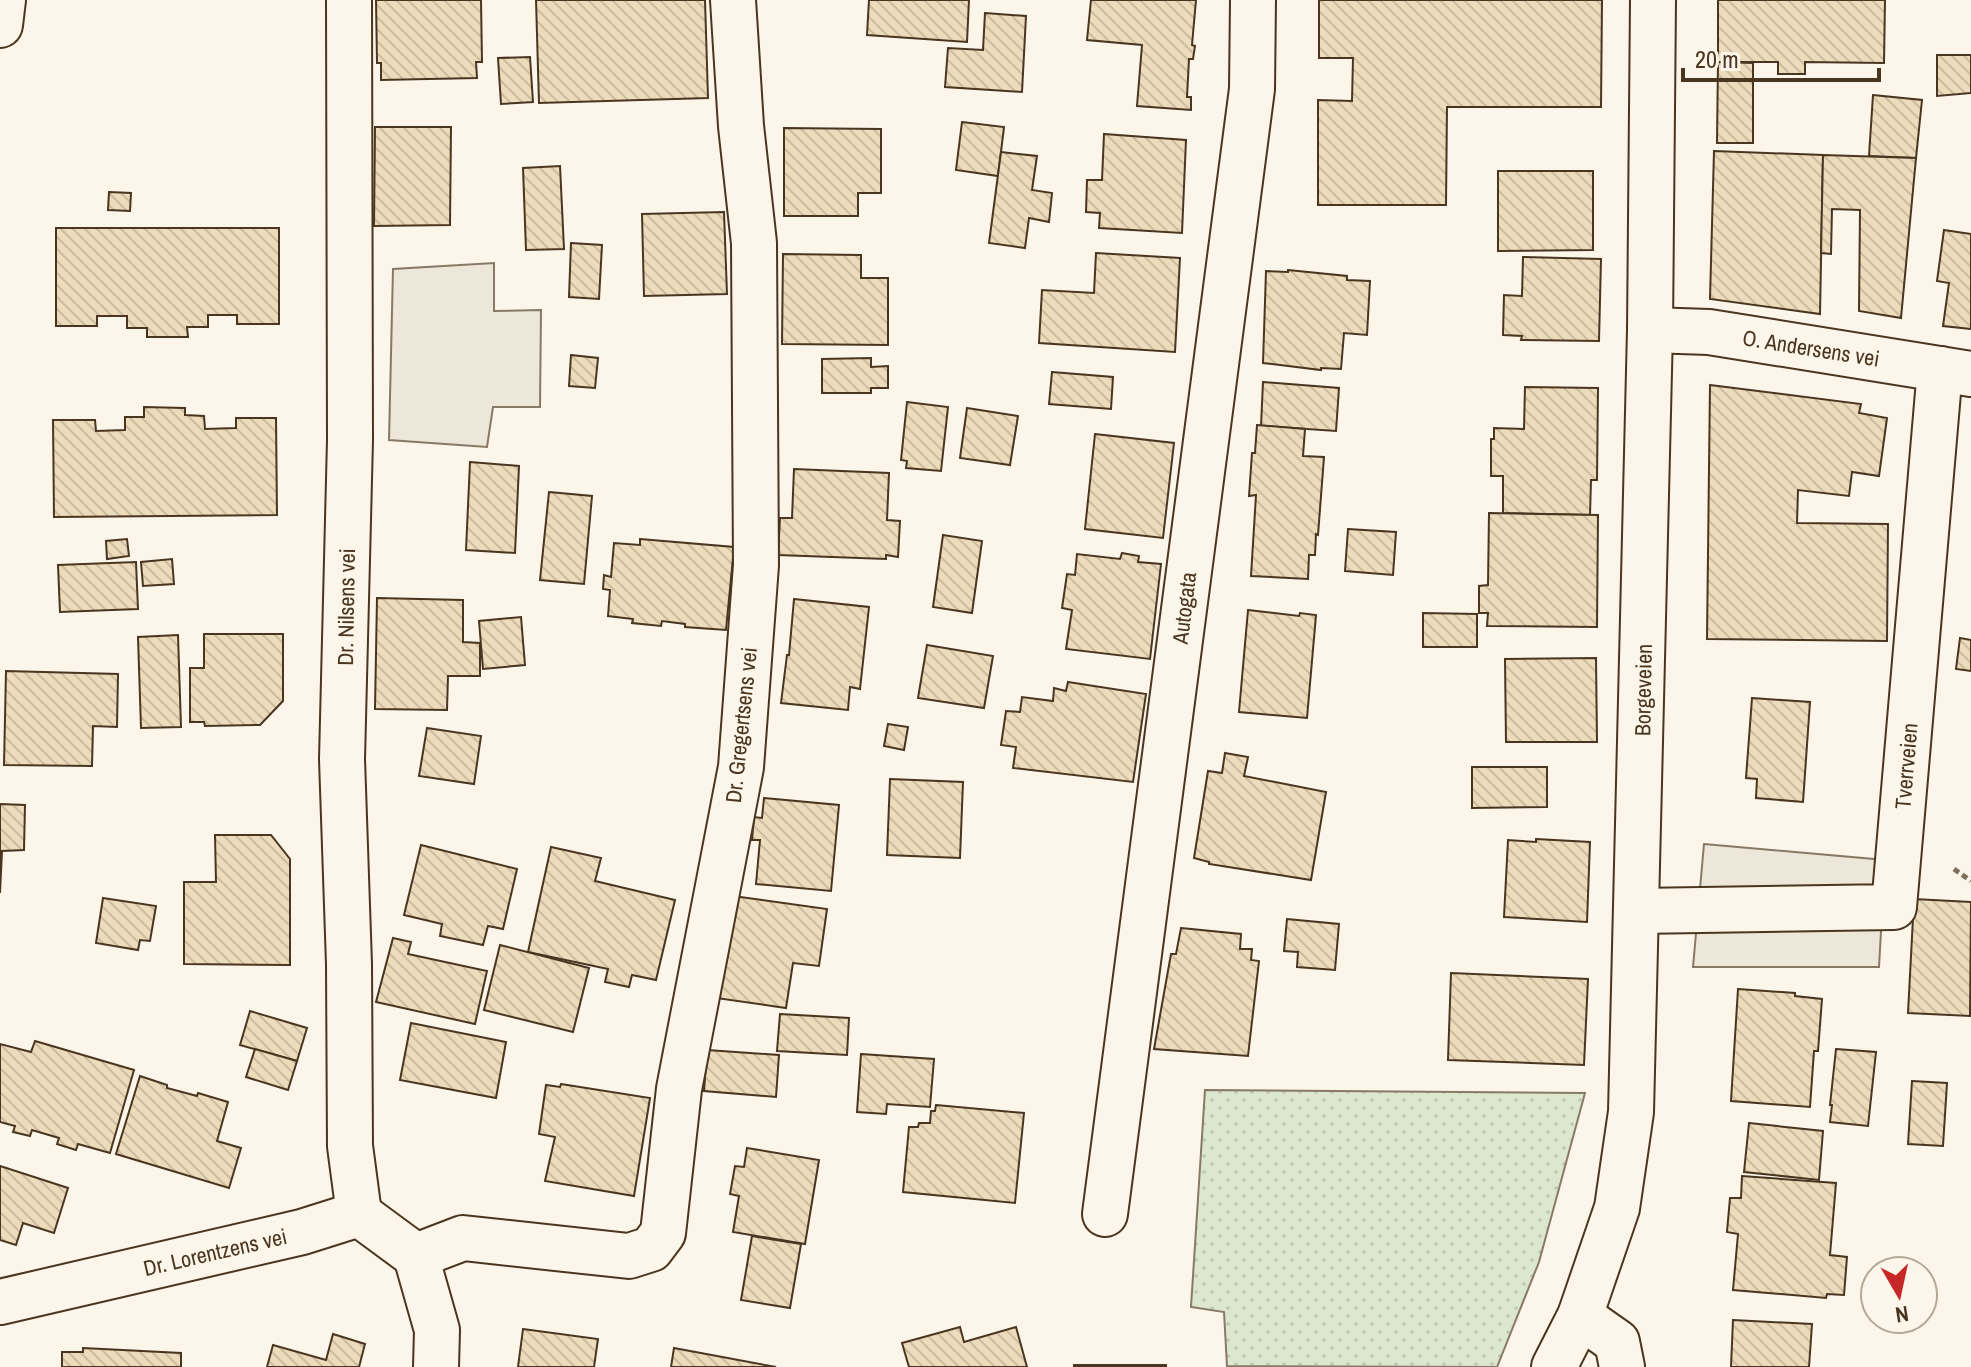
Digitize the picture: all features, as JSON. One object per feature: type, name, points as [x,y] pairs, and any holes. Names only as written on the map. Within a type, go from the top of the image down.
[{"type":"street","points":[[0,25],[3,0]]},
{"type":"street","name":"Dr. Nilsens vei","points":[[349,0],[350,440],[342,759],[349,964],[350,1146],[359,1214]]},
{"type":"street","name":"Dr. Gregertsens vei","points":[[416,1256],[463,1238],[629,1256],[651,1249],[663,1233],[679,1089],[741,767],[756,565],[754,243],[741,126],[733,0]]},
{"type":"street","name":"Autogata","points":[[1105,1214],[1252,89],[1253,0]]},
{"type":"street","name":"Borgeveien","points":[[1554,1367],[1580,1316],[1617,1208],[1631,1112],[1650,330],[1653,0]]},
{"type":"street","name":"O. Andersens vei","points":[[1650,330],[1709,332],[1956,372]]},
{"type":"street","name":"Tverrveien","points":[[1638,911],[1894,907],[1956,372]]},
{"type":"street","points":[[359,1214],[416,1256],[437,1330],[436,1367]]},
{"type":"street","name":"Dr. Lorentzens vei","points":[[0,1302],[302,1232],[359,1214]]},
{"type":"street","points":[[1580,1316],[1617,1342],[1622,1367]]},
{"type":"green space","points":[[1205,1090],[1585,1093],[1539,1262],[1497,1367],[1227,1366],[1224,1312],[1191,1307]]},
{"type":"shaded area","points":[[494,263],[494,311],[541,310],[540,407],[493,407],[487,447],[389,440],[393,269]]},
{"type":"shaded area","points":[[1704,844],[1885,860],[1879,967],[1693,967]]},
{"type":"building","points":[[376,0],[481,0],[482,62],[476,62],[477,78],[381,80],[381,63],[377,63]]},
{"type":"building","points":[[536,0],[705,0],[708,98],[539,103]]},
{"type":"building","points":[[869,0],[969,0],[967,42],[867,35]]},
{"type":"building","points":[[1091,0],[1196,0],[1192,45],[1195,46],[1193,59],[1189,59],[1187,97],[1191,97],[1191,110],[1137,106],[1142,45],[1087,40]]},
{"type":"building","points":[[1319,0],[1602,0],[1601,107],[1447,107],[1446,205],[1318,205],[1318,100],[1352,101],[1353,58],[1319,58]]},
{"type":"building","points":[[1718,0],[1885,0],[1884,63],[1805,62],[1805,74],[1778,74],[1778,62],[1718,62]]},
{"type":"building","points":[[985,13],[1026,16],[1022,92],[945,87],[948,48],[983,50]]},
{"type":"building","points":[[1937,55],[1971,55],[1971,93],[1937,96]]},
{"type":"building","points":[[530,57],[533,102],[501,104],[498,58]]},
{"type":"building","points":[[1718,62],[1753,63],[1753,143],[1717,143]]},
{"type":"building","points":[[1873,95],[1922,100],[1916,158],[1869,156]]},
{"type":"building","points":[[962,122],[1004,127],[998,176],[956,170]]},
{"type":"building","points":[[375,127],[451,127],[450,225],[374,226]]},
{"type":"building","points":[[784,128],[881,129],[881,193],[858,193],[858,216],[784,216]]},
{"type":"building","points":[[1104,134],[1186,140],[1182,233],[1099,228],[1100,213],[1086,212],[1087,180],[1102,180]]},
{"type":"building","points":[[1714,151],[1823,155],[1820,314],[1710,299]]},
{"type":"building","points":[[1001,152],[1037,156],[1032,190],[1052,193],[1049,222],[1029,218],[1025,248],[989,243]]},
{"type":"building","points":[[1823,155],[1916,158],[1901,318],[1859,311],[1860,210],[1832,209],[1831,254],[1821,253]]},
{"type":"building","points":[[560,166],[564,249],[526,250],[523,168]]},
{"type":"building","points":[[1498,171],[1593,171],[1593,250],[1498,251]]},
{"type":"building","points":[[109,192],[131,193],[130,211],[108,210]]},
{"type":"building","points":[[724,212],[727,294],[644,296],[642,214]]},
{"type":"building","points":[[56,228],[279,228],[279,324],[237,324],[237,315],[208,315],[208,327],[187,327],[188,337],[147,337],[147,328],[127,328],[127,316],[97,316],[97,326],[56,326]]},
{"type":"building","points":[[1944,230],[1971,234],[1971,329],[1943,326],[1949,283],[1937,281]]},
{"type":"building","points":[[571,243],[602,245],[599,299],[569,297]]},
{"type":"building","points":[[1096,253],[1180,258],[1175,352],[1039,343],[1042,290],[1094,293]]},
{"type":"building","points":[[783,254],[861,255],[861,278],[888,278],[888,345],[782,344]]},
{"type":"building","points":[[1523,257],[1601,259],[1599,341],[1521,340],[1522,336],[1503,335],[1504,295],[1522,296]]},
{"type":"building","points":[[1288,270],[1370,281],[1367,335],[1344,333],[1341,369],[1321,370],[1263,363],[1266,271]]},
{"type":"building","points":[[571,355],[598,358],[595,388],[569,386]]},
{"type":"building","points":[[871,358],[871,367],[888,366],[888,388],[871,388],[871,393],[822,393],[822,359]]},
{"type":"building","points":[[1052,372],[1113,377],[1111,409],[1049,404]]},
{"type":"building","points":[[1263,382],[1339,388],[1336,431],[1261,426]]},
{"type":"building","points":[[1710,385],[1861,404],[1859,413],[1887,418],[1879,476],[1852,472],[1849,496],[1798,490],[1797,523],[1888,524],[1887,641],[1707,639]]},
{"type":"building","points":[[1525,387],[1598,388],[1597,480],[1591,480],[1590,515],[1503,513],[1503,476],[1491,476],[1491,439],[1494,439],[1494,428],[1524,429]]},
{"type":"building","points":[[907,402],[948,407],[941,471],[906,468],[907,461],[901,460]]},
{"type":"building","points":[[144,407],[185,408],[185,415],[204,416],[205,429],[236,428],[236,418],[276,418],[277,515],[54,517],[53,420],[95,420],[96,431],[125,430],[125,417],[144,417]]},
{"type":"building","points":[[967,408],[1018,416],[1010,465],[960,458]]},
{"type":"building","points":[[1257,425],[1305,429],[1303,456],[1324,457],[1318,535],[1315,555],[1309,555],[1308,579],[1251,576],[1256,495],[1249,496]]},
{"type":"building","points":[[1095,434],[1174,443],[1163,538],[1085,529]]},
{"type":"building","points":[[470,462],[519,466],[515,553],[466,550]]},
{"type":"building","points":[[794,469],[889,473],[887,520],[900,521],[898,557],[778,555],[780,518],[792,518]]},
{"type":"building","points":[[549,492],[592,496],[584,584],[540,580]]},
{"type":"building","points":[[1489,513],[1598,515],[1597,627],[1487,626],[1488,613],[1479,613],[1479,586],[1488,585]]},
{"type":"building","points":[[1348,529],[1396,532],[1393,575],[1345,571]]},
{"type":"building","points":[[943,535],[982,541],[972,613],[933,607]]},
{"type":"building","points":[[127,539],[129,556],[107,559],[106,541]]},
{"type":"building","points":[[640,539],[734,547],[726,630],[685,627],[685,624],[662,621],[661,626],[632,623],[633,619],[608,616],[610,590],[603,589],[604,575],[611,577],[614,543],[640,545]]},
{"type":"building","points":[[1122,553],[1139,556],[1138,562],[1161,564],[1150,659],[1066,649],[1072,610],[1062,608],[1067,574],[1075,575],[1077,554],[1120,559]]},
{"type":"building","points":[[172,559],[174,584],[143,586],[141,562]]},
{"type":"building","points":[[136,562],[138,609],[60,612],[58,565]]},
{"type":"building","points":[[377,598],[463,600],[463,642],[480,643],[480,676],[448,676],[447,710],[375,709]]},
{"type":"building","points":[[794,599],[869,607],[860,689],[850,687],[848,710],[781,703]]},
{"type":"building","points":[[1248,610],[1316,615],[1307,718],[1239,712]]},
{"type":"building","points":[[1423,613],[1477,614],[1477,647],[1423,647]]},
{"type":"building","points":[[521,617],[525,665],[483,669],[479,621]]},
{"type":"building","points":[[204,634],[283,634],[283,701],[260,725],[205,726],[204,722],[190,722],[190,668],[204,668]]},
{"type":"building","points":[[178,635],[181,727],[141,728],[138,637]]},
{"type":"building","points":[[1960,638],[1971,640],[1971,671],[1956,669]]},
{"type":"building","points":[[927,645],[993,656],[984,708],[918,698]]},
{"type":"building","points":[[1596,658],[1597,742],[1506,742],[1505,659]]},
{"type":"building","points":[[6,671],[118,674],[117,727],[93,726],[92,766],[4,765]]},
{"type":"building","points":[[1068,682],[1146,694],[1133,782],[1013,768],[1016,747],[1001,745],[1006,711],[1020,712],[1022,697],[1053,701],[1054,688],[1066,691]]},
{"type":"building","points":[[1752,698],[1810,702],[1803,802],[1756,798],[1757,779],[1746,778]]},
{"type":"building","points":[[888,724],[908,727],[904,750],[884,746]]},
{"type":"building","points":[[427,728],[481,736],[474,784],[419,776]]},
{"type":"building","points":[[1225,753],[1248,757],[1244,776],[1326,792],[1311,880],[1209,864],[1194,858],[1208,771],[1222,773]]},
{"type":"building","points":[[1472,767],[1547,767],[1547,807],[1472,808]]},
{"type":"building","points":[[890,779],[963,782],[960,858],[887,855]]},
{"type":"building","points":[[764,798],[839,805],[831,891],[756,884],[760,840],[752,840],[754,817],[762,818]]},
{"type":"building","points":[[0,804],[25,805],[24,850],[2,851],[0,893]]},
{"type":"building","points":[[215,835],[271,835],[290,859],[290,965],[184,964],[184,882],[216,882]]},
{"type":"building","points":[[1536,839],[1590,842],[1587,922],[1504,917],[1508,840],[1536,842]]},
{"type":"building","points":[[421,845],[517,869],[503,929],[488,926],[483,945],[440,936],[442,924],[404,915]]},
{"type":"building","points":[[551,847],[601,858],[595,881],[675,900],[656,980],[632,975],[629,987],[605,982],[608,969],[528,952]]},
{"type":"building","points":[[733,896],[827,909],[819,966],[793,963],[786,1008],[716,998]]},
{"type":"building","points":[[103,898],[156,906],[150,941],[140,940],[138,950],[96,943]]},
{"type":"building","points":[[1914,899],[1971,902],[1970,1016],[1908,1013]]},
{"type":"building","points":[[1287,919],[1339,924],[1335,970],[1297,967],[1298,952],[1284,951]]},
{"type":"building","points":[[1181,928],[1241,934],[1240,949],[1252,949],[1251,960],[1259,961],[1248,1056],[1154,1049],[1171,954],[1176,954]]},
{"type":"building","points":[[393,938],[411,942],[408,954],[487,971],[475,1024],[376,1002]]},
{"type":"building","points":[[500,945],[589,968],[573,1032],[484,1010]]},
{"type":"building","points":[[1451,973],[1588,979],[1584,1065],[1448,1060]]},
{"type":"building","points":[[1738,989],[1795,993],[1795,996],[1822,999],[1810,1107],[1731,1101]]},
{"type":"building","points":[[250,1011],[307,1028],[297,1061],[240,1045]]},
{"type":"building","points":[[780,1014],[849,1018],[847,1055],[777,1051]]},
{"type":"building","points":[[411,1023],[506,1042],[496,1098],[400,1080]]},
{"type":"building","points":[[35,1041],[134,1070],[110,1153],[78,1144],[76,1150],[57,1144],[59,1138],[32,1130],[30,1136],[13,1132],[15,1126],[0,1122],[0,1044],[31,1052]]},
{"type":"building","points":[[255,1049],[297,1061],[288,1090],[246,1077]]},
{"type":"building","points":[[1836,1049],[1876,1052],[1868,1126],[1830,1122]]},
{"type":"building","points":[[707,1050],[779,1055],[776,1097],[704,1091]]},
{"type":"building","points":[[861,1054],[934,1059],[930,1107],[887,1104],[886,1114],[857,1112]]},
{"type":"building","points":[[140,1076],[167,1085],[167,1088],[228,1102],[217,1141],[241,1148],[229,1188],[116,1154]]},
{"type":"building","points":[[1912,1081],[1947,1083],[1943,1146],[1908,1144]]},
{"type":"building","points":[[561,1084],[650,1098],[634,1196],[545,1181],[555,1137],[539,1134],[546,1085],[560,1087]]},
{"type":"building","points":[[936,1105],[1024,1113],[1015,1203],[903,1192],[909,1127],[930,1123],[931,1111],[935,1111]]},
{"type":"building","points":[[1749,1123],[1823,1131],[1819,1180],[1744,1172]]},
{"type":"building","points":[[747,1148],[819,1160],[805,1244],[733,1232],[739,1196],[730,1194],[735,1166],[744,1167]]},
{"type":"building","points":[[0,1166],[68,1188],[54,1233],[23,1223],[16,1245],[0,1240]]},
{"type":"building","points":[[1742,1176],[1836,1183],[1830,1255],[1847,1257],[1844,1295],[1827,1294],[1826,1298],[1733,1290],[1738,1234],[1727,1232],[1730,1198],[1741,1198]]},
{"type":"building","points":[[752,1236],[801,1244],[790,1308],[741,1300]]},
{"type":"building","points":[[1733,1320],[1812,1324],[1809,1367],[1731,1367]]},
{"type":"building","points":[[960,1327],[964,1342],[1016,1327],[1027,1367],[909,1367],[902,1343]]},
{"type":"building","points":[[523,1329],[598,1339],[594,1367],[518,1367]]},
{"type":"building","points":[[333,1334],[365,1344],[359,1367],[267,1367],[273,1345],[326,1360]]},
{"type":"building","points":[[83,1348],[181,1353],[181,1367],[62,1367],[62,1352],[83,1352]]},
{"type":"building","points":[[674,1348],[776,1367],[671,1367]]},
{"type":"building","points":[[1166,1365],[1166,1367],[1074,1367]]}]
